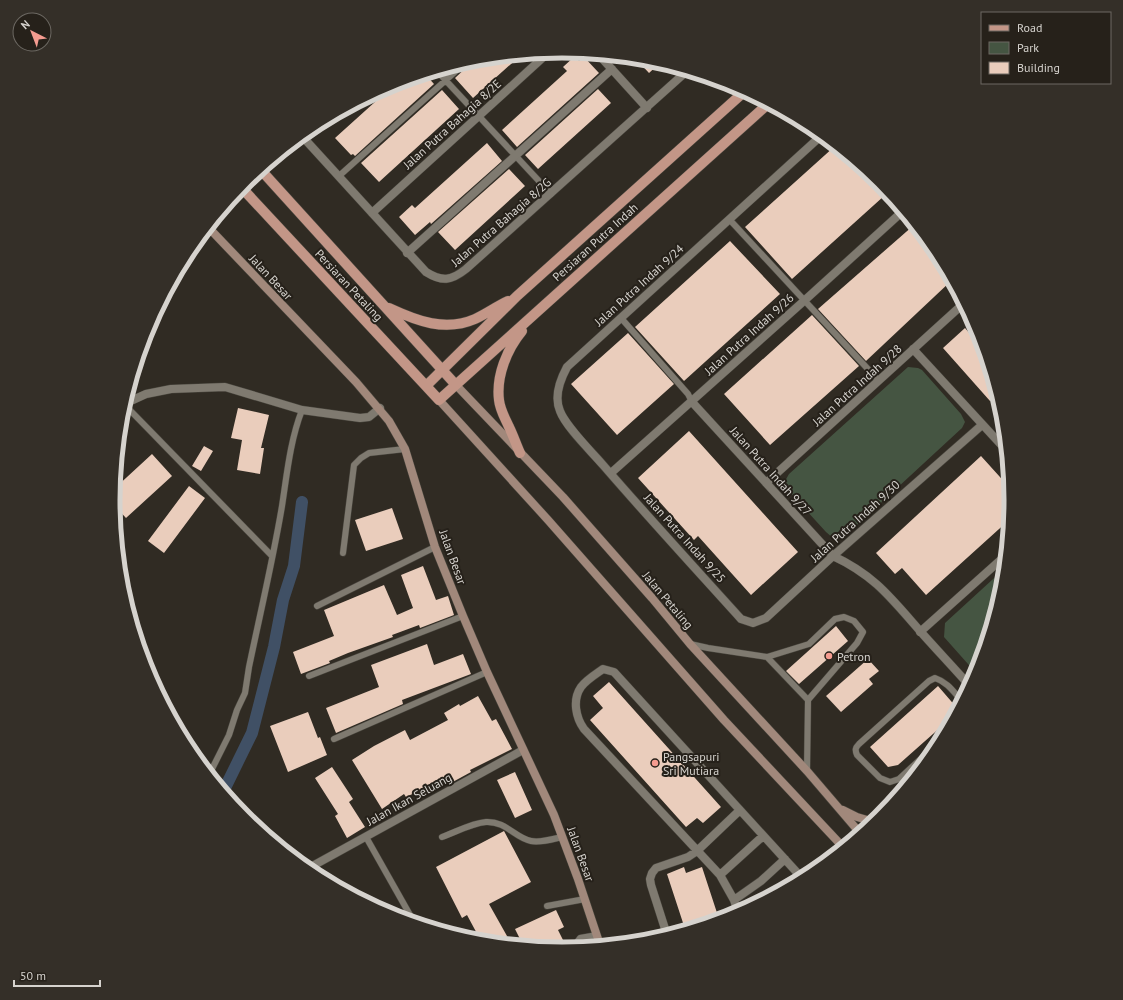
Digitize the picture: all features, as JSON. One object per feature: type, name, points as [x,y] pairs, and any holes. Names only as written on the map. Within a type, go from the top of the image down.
[{"type":"main road","name":"Persiaran Putra Indah","points":[[426,386],[517,296],[739,96]]},
{"type":"main road","name":"Persiaran Putra Indah","points":[[439,400],[764,108]]},
{"type":"main road","name":"Persiaran Petaling","points":[[264,173],[456,384]]},
{"type":"main road","name":"Persiaran Petaling","points":[[245,192],[439,400]]},
{"type":"main road","points":[[244,193],[252,200]]},
{"type":"main road","name":"Jalan Besar","points":[[211,231],[380,408],[405,449],[435,547],[462,616],[554,815],[599,940]]},
{"type":"main road","points":[[384,305],[408,317],[423,322],[450,325],[463,323],[477,318],[517,296]]},
{"type":"main road","points":[[520,453],[500,407],[499,383],[508,353],[519,334],[534,315]]},
{"type":"main road","name":"Jalan Petaling","points":[[456,384],[563,497],[652,598],[690,644],[807,771],[856,829]]},
{"type":"main road","points":[[439,400],[548,520],[724,720],[840,843]]},
{"type":"main road","points":[[838,808],[857,818],[866,820]]},
{"type":"street","name":"Jalan Putra Bahagia 8/2E","points":[[372,213],[542,59]]},
{"type":"street","points":[[604,60],[647,108]]},
{"type":"street","points":[[407,253],[612,69]]},
{"type":"street","name":"Jalan Putra Bahagia 8/2G","points":[[305,140],[407,253],[426,272],[443,280],[451,279],[458,276],[466,269],[683,75]]},
{"type":"street","name":"Jalan Putra Indah 9/24","points":[[611,473],[568,424],[560,412],[557,404],[559,386],[567,367],[817,139]]},
{"type":"street","name":"Jalan Putra Indah 9/26","points":[[611,473],[692,402],[899,215]]},
{"type":"street","name":"Jalan Putra Indah 9/28","points":[[766,483],[959,307]]},
{"type":"street","points":[[913,349],[1000,444]]},
{"type":"street","points":[[131,401],[146,394],[171,389],[225,387],[302,410],[360,418],[369,417],[380,408]]},
{"type":"street","name":"Jalan Putra Indah 9/27","points":[[692,402],[833,556]]},
{"type":"street","name":"Jalan Putra Indah 9/30","points":[[741,619],[753,623],[766,618],[833,556],[982,425]]},
{"type":"street","name":"Jalan Putra Indah 9/25","points":[[611,473],[741,619]]},
{"type":"street","points":[[833,556],[851,564],[888,594],[920,632],[965,680]]},
{"type":"street","points":[[920,632],[999,561]]},
{"type":"street","points":[[736,906],[720,875],[584,729],[579,721],[576,712],[578,694],[581,687],[603,669],[614,672],[798,873]]},
{"type":"street","name":"Jalan Ikan Seluang","points":[[314,866],[523,750]]},
{"type":"street","points":[[665,930],[651,885],[650,879],[652,873],[656,868],[688,857],[697,851],[740,810]]},
{"type":"street","points":[[720,875],[763,836]]},
{"type":"street","points":[[734,900],[761,881],[785,859]]},
{"type":"lane","points":[[339,176],[456,71]]},
{"type":"lane","points":[[441,75],[551,194]]},
{"type":"lane","points":[[729,219],[879,380]]},
{"type":"lane","points":[[621,318],[688,394],[692,402]]},
{"type":"lane","points":[[129,409],[272,556]]},
{"type":"lane","points":[[212,770],[229,735],[237,710],[245,693],[282,506],[288,463],[296,424],[302,410]]},
{"type":"lane","points":[[343,553],[354,465],[360,458],[369,453],[405,449]]},
{"type":"lane","points":[[317,606],[435,547]]},
{"type":"lane","points":[[309,676],[462,616]]},
{"type":"lane","points":[[690,644],[767,657],[809,644],[835,619],[844,617],[854,621],[863,632],[857,644],[808,700],[807,771]]},
{"type":"lane","points":[[767,657],[808,700]]},
{"type":"lane","points":[[334,739],[487,672]]},
{"type":"lane","points":[[917,763],[899,779],[893,782],[886,781],[880,778],[857,755],[856,747],[935,678],[947,684],[957,696]]},
{"type":"lane","points":[[442,837],[477,824],[488,822],[503,825],[520,836],[532,841],[562,837]]},
{"type":"lane","points":[[366,837],[410,915]]},
{"type":"lane","points":[[547,906],[585,899]]},
{"type":"lane","points":[[577,941],[580,938],[597,935]]},
{"type":"green space","points":[[908,367],[922,370],[961,414],[965,422],[962,428],[845,536],[833,538],[785,487],[785,481],[789,474]]},
{"type":"green space","points":[[997,576],[988,614],[971,667],[944,637],[945,623]]},
{"type":"building","points":[[572,58],[577,59],[579,61],[582,59],[586,59],[599,73],[517,147],[502,130],[567,71],[563,67]]},
{"type":"building","points":[[514,61],[473,98],[455,78],[465,68]]},
{"type":"building","points":[[642,65],[655,68],[649,73]]},
{"type":"building","points":[[429,78],[434,84],[355,156],[353,154],[351,155],[335,138],[380,98]]},
{"type":"building","points":[[598,89],[611,103],[538,169],[525,155]]},
{"type":"building","points":[[442,90],[459,109],[379,182],[361,163]]},
{"type":"building","points":[[487,143],[502,161],[431,224],[430,222],[415,235],[399,217],[412,205],[415,208]]},
{"type":"building","points":[[831,149],[883,197],[792,279],[745,227]]},
{"type":"building","points":[[509,169],[525,186],[455,250],[438,232]]},
{"type":"building","points":[[910,229],[929,254],[947,285],[866,361],[818,309]]},
{"type":"building","points":[[730,241],[780,294],[684,381],[635,327]]},
{"type":"building","points":[[812,315],[859,366],[770,445],[724,394]]},
{"type":"building","points":[[965,328],[972,336],[980,358],[991,400],[990,401],[943,348]]},
{"type":"building","points":[[628,333],[674,384],[617,435],[571,384]]},
{"type":"building","points":[[238,408],[269,415],[261,448],[264,448],[260,474],[237,470],[242,440],[231,438]]},
{"type":"building","points":[[689,431],[798,552],[751,595],[698,536],[694,540],[638,478]]},
{"type":"building","points":[[204,446],[213,451],[201,471],[192,466]]},
{"type":"building","points":[[152,454],[172,476],[126,518],[120,512],[120,483]]},
{"type":"building","points":[[981,456],[1003,481],[1003,525],[926,595],[902,568],[895,574],[876,553]]},
{"type":"building","points":[[189,486],[205,498],[164,553],[148,541]]},
{"type":"building","points":[[392,508],[403,539],[366,551],[355,520]]},
{"type":"building","points":[[423,566],[436,600],[448,596],[454,615],[420,628],[419,625],[392,635],[393,637],[348,653],[329,661],[330,663],[301,674],[293,652],[334,636],[324,610],[384,585],[397,615],[413,608],[401,575]]},
{"type":"building","points":[[836,626],[848,641],[799,684],[786,671]]},
{"type":"building","points":[[427,644],[434,665],[463,654],[471,674],[402,700],[403,704],[336,733],[326,708],[379,687],[371,665]]},
{"type":"building","points":[[868,659],[879,671],[869,679],[873,684],[841,712],[826,696]]},
{"type":"building","name":"Pangsapuri Sri Mutiara","points":[[609,682],[721,807],[703,823],[697,818],[686,827],[590,720],[603,708],[593,696]]},
{"type":"building","points":[[938,686],[953,704],[940,728],[898,765],[888,767],[870,747]]},
{"type":"building","points":[[478,696],[492,721],[496,719],[512,749],[470,770],[471,772],[449,784],[446,778],[406,797],[404,794],[382,809],[352,760],[374,746],[405,730],[410,740],[448,720],[444,713],[459,704],[460,706]]},
{"type":"building","points":[[308,712],[318,738],[320,737],[327,755],[288,772],[270,726]]},
{"type":"building","points":[[332,767],[353,799],[349,802],[365,827],[347,838],[335,816],[338,814],[315,778]]},
{"type":"building","points":[[515,772],[532,810],[515,818],[497,780]]},
{"type":"building","points":[[504,831],[531,882],[489,904],[507,936],[503,938],[477,934],[467,915],[462,918],[436,867]]},
{"type":"building","points":[[684,867],[686,873],[702,867],[717,914],[684,925],[667,874]]},
{"type":"building","points":[[556,910],[564,927],[558,930],[564,942],[520,940],[515,929]]},
{"type":"waterway","points":[[226,787],[252,733],[274,647],[283,600],[294,566],[302,502]]},
{"type":"place","name":"Petron","points":[[829,656]]},
{"type":"place","name":"Pangsapuri Sri Mutiara","points":[[655,763]]}]
